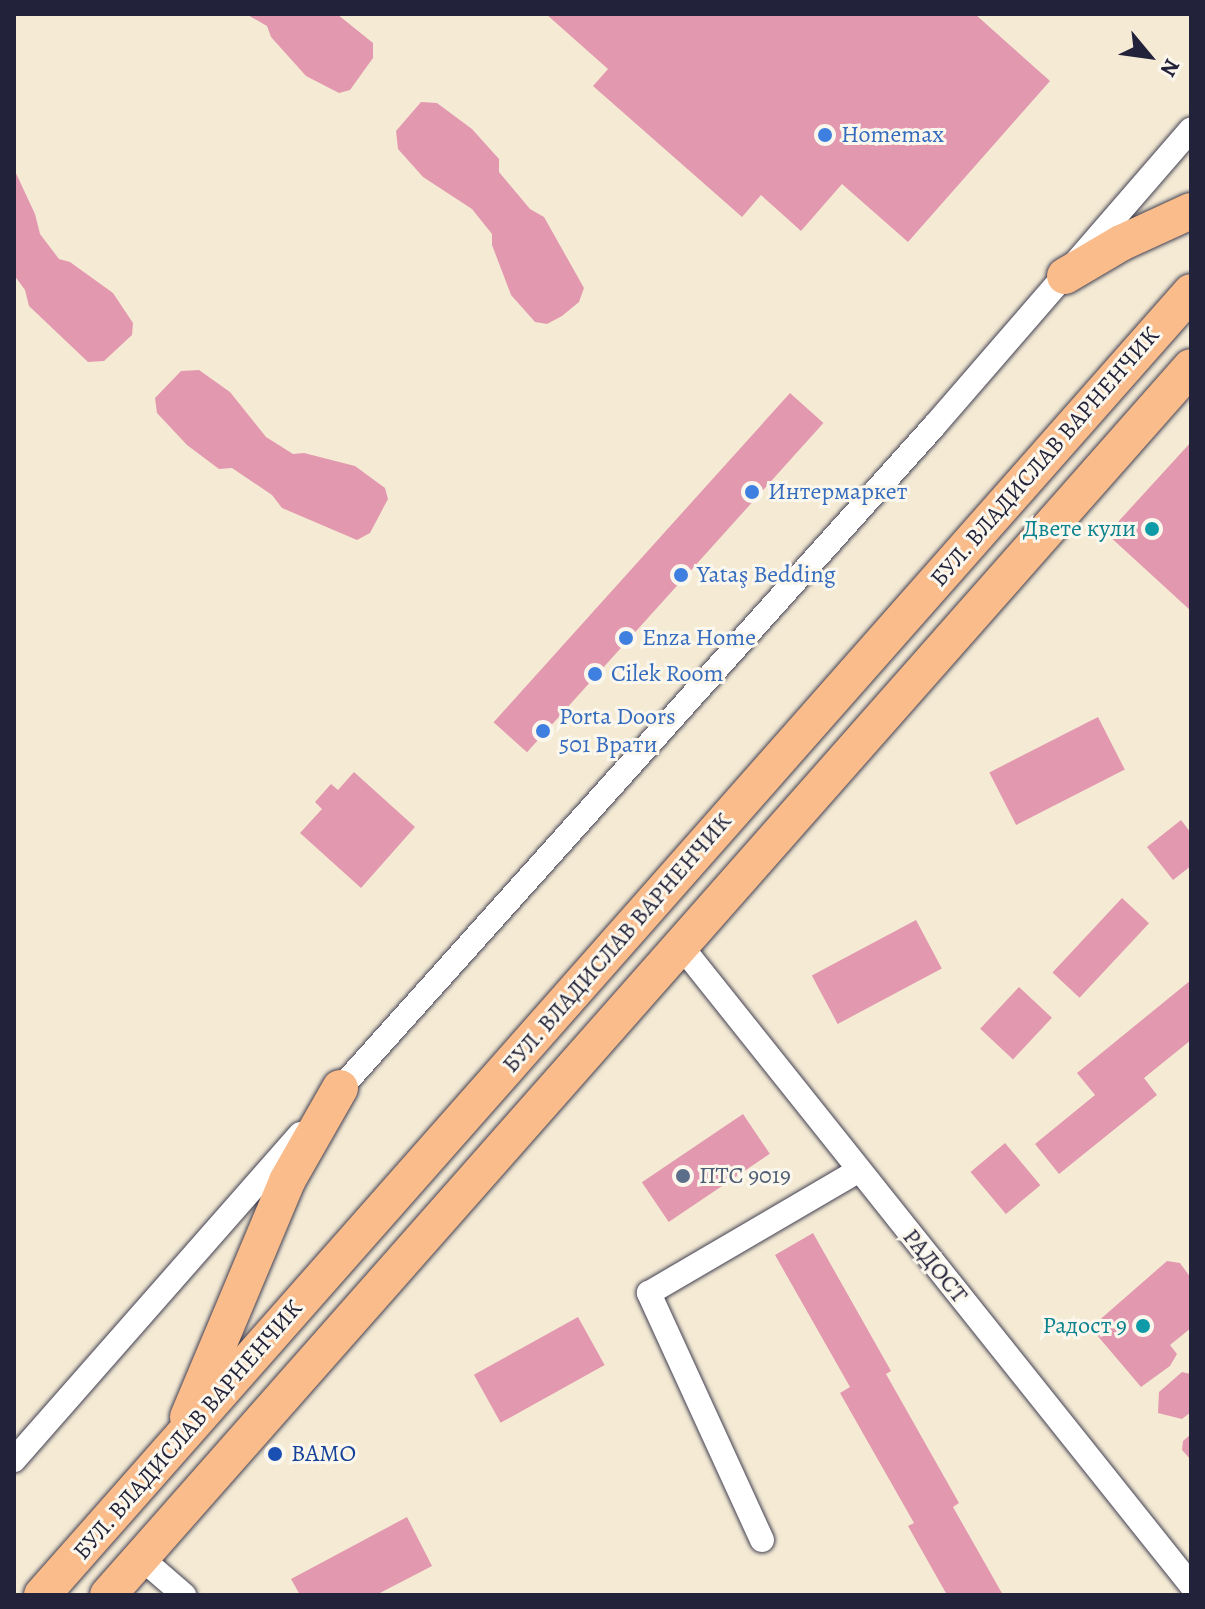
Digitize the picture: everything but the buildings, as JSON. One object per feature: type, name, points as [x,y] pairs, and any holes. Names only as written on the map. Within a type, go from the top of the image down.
[{"type":"main road","points":[[1065,276],[1121,243],[1191,211]]},
{"type":"main road","name":"БУЛ. ВЛАДИСЛАВ ВАРНЕНЧИК","points":[[42,1595],[1191,292]]},
{"type":"main road","name":"БУЛ. ВЛАДИСЛАВ ВАРНЕНЧИК","points":[[108,1595],[1191,367]]},
{"type":"main road","points":[[180,1439],[287,1181],[340,1088]]},
{"type":"street","points":[[14,1460],[340,1088],[1065,276],[1191,129]]},
{"type":"street","name":"РАДОСТ","points":[[681,946],[1191,1585]]},
{"type":"street","points":[[762,1540],[649,1293],[858,1171]]},
{"type":"street","points":[[141,1558],[184,1595]]},
{"type":"place","name":"Homemax","points":[[825,135]]},
{"type":"place","name":"Интермаркет","points":[[752,492]]},
{"type":"place","name":"Двете кули","points":[[1152,529]]},
{"type":"place","name":"Yataş Bedding","points":[[681,575]]},
{"type":"place","name":"Enza Home","points":[[626,638]]},
{"type":"place","name":"Cilek Room","points":[[595,674]]},
{"type":"place","name":"Porta Doors 501 Врати","points":[[543,731]]},
{"type":"place","name":"ПТС 9019","points":[[683,1176]]},
{"type":"place","name":"Радост 9","points":[[1143,1326]]},
{"type":"place","name":"ВАМО","points":[[275,1454]]}]
